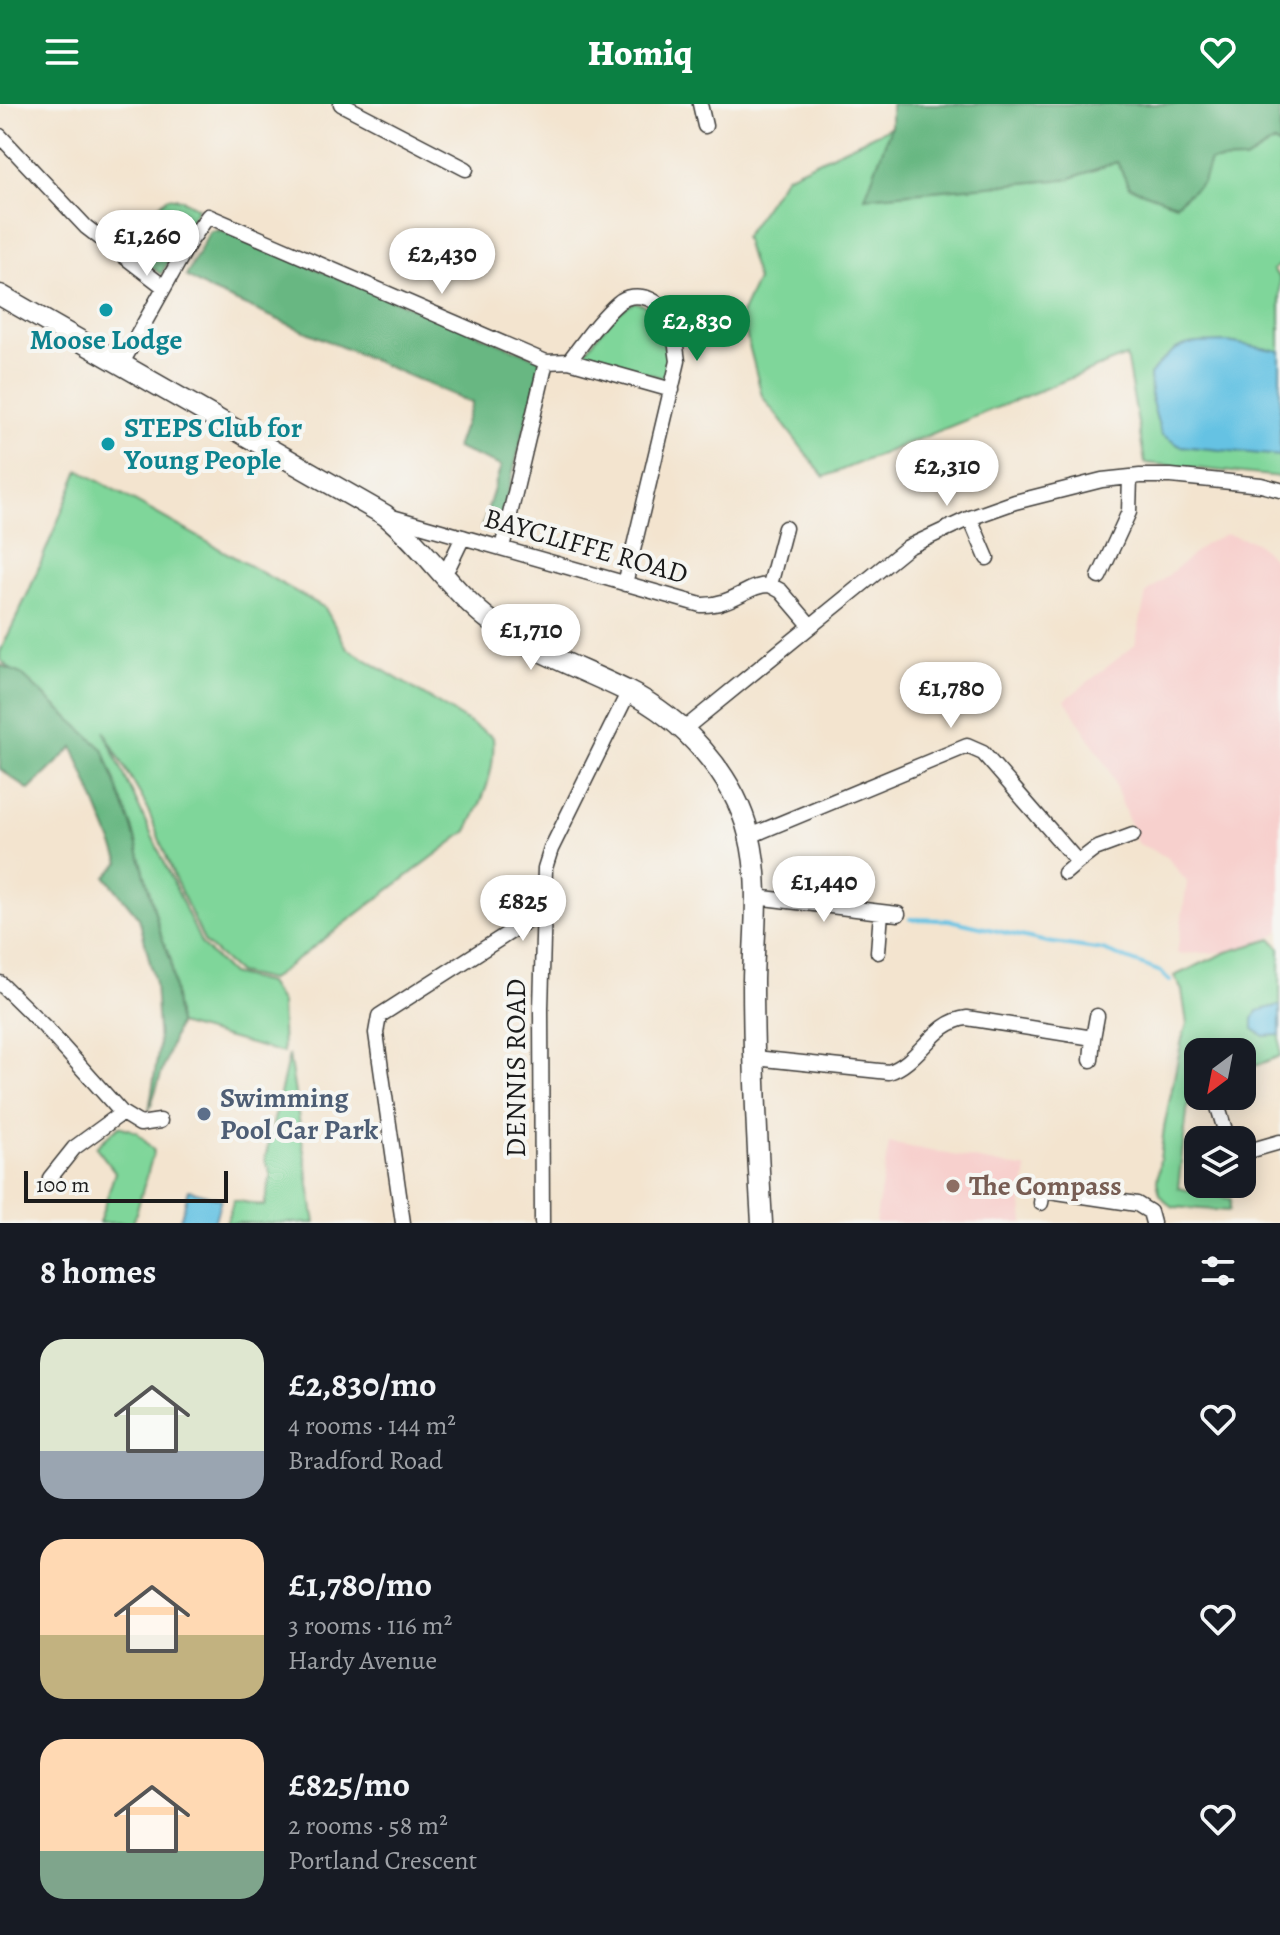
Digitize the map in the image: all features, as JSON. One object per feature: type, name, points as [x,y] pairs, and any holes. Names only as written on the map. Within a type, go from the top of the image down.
[{"type":"main road","points":[[0,295],[385,515],[414,539],[478,611],[522,642],[648,702],[683,730],[718,770],[736,801],[750,836],[755,897],[755,1058],[762,1223]]},
{"type":"street","points":[[341,104],[466,169]]},
{"type":"street","points":[[700,104],[705,126]]},
{"type":"street","points":[[0,136],[86,227],[164,287]]},
{"type":"street","points":[[122,363],[189,243],[208,216],[226,221],[546,362],[569,361],[672,390]]},
{"type":"street","points":[[569,361],[620,300],[637,295],[659,302],[673,327],[678,361],[625,584]]},
{"type":"street","points":[[502,548],[546,362]]},
{"type":"street","points":[[683,730],[908,547],[970,518],[1015,502],[1102,480],[1130,477],[1171,476],[1261,485],[1280,490]]},
{"type":"street","points":[[1099,577],[1129,512],[1130,477]]},
{"type":"street","name":"BAYCLIFFE ROAD","points":[[385,515],[688,602],[711,606],[734,599],[760,585],[770,585]]},
{"type":"street","points":[[970,518],[987,558]]},
{"type":"street","points":[[785,528],[770,585],[781,591],[810,625]]},
{"type":"street","points":[[442,573],[449,566],[463,537]]},
{"type":"street","name":"DENNIS ROAD","points":[[542,1223],[545,868],[551,849],[629,691]]},
{"type":"street","points":[[750,836],[967,746],[983,753],[1078,862]]},
{"type":"street","points":[[1065,873],[1095,849],[1133,835]]},
{"type":"street","points":[[755,897],[898,914]]},
{"type":"street","points":[[403,1223],[376,1033],[379,1016],[543,911]]},
{"type":"street","points":[[878,952],[881,912]]},
{"type":"street","points":[[0,983],[55,1038],[122,1113],[140,1124],[160,1121]]},
{"type":"street","points":[[1091,1060],[1097,1016]]},
{"type":"street","points":[[755,1058],[889,1072],[902,1066],[950,1022],[963,1018],[1093,1038]]},
{"type":"street","points":[[50,1178],[74,1148],[122,1113]]},
{"type":"street","points":[[1256,1149],[1280,1142]]},
{"type":"street","points":[[1043,1190],[1137,1204],[1150,1212],[1153,1223]]},
{"type":"shaded area","points":[[1226,534],[1256,542],[1280,566],[1280,930],[1272,937],[1227,952],[1177,954],[1187,882],[1167,857],[1137,843],[1109,769],[1065,700],[1135,645],[1146,594],[1205,544]]},
{"type":"shaded area","name":"The Compass","points":[[889,1143],[1027,1169],[1022,1204],[1024,1223],[875,1223]]},
{"type":"green space","points":[[891,104],[1280,104],[1280,146],[1274,142],[1245,160],[1210,161],[1203,182],[1176,204],[1129,187],[1117,162],[1068,179],[865,197],[891,127]]},
{"type":"green space","points":[[891,127],[866,196],[1068,179],[1118,161],[1245,160],[1275,142],[1280,146],[1280,265],[1273,270],[1280,278],[1280,477],[1145,463],[1126,356],[824,477],[762,396],[741,314],[757,280],[744,237],[786,176]]},
{"type":"green space","points":[[168,197],[181,199],[198,208],[161,274],[121,244]]},
{"type":"green space","points":[[220,230],[542,360],[497,535],[481,530],[501,466],[456,448],[472,403],[209,290],[186,276],[210,231]]},
{"type":"green space","points":[[634,302],[647,306],[663,321],[670,354],[667,379],[588,357],[586,351],[607,324]]},
{"type":"green space","points":[[79,470],[325,608],[347,648],[493,737],[487,785],[467,831],[270,980],[238,973],[205,943],[145,803],[104,731],[202,945],[231,974],[268,983],[281,1003],[283,1053],[178,1024],[171,961],[132,827],[70,719],[0,660],[0,652]]},
{"type":"green space","points":[[0,665],[21,674],[103,749],[132,827],[171,961],[178,1024],[149,1111],[159,1046],[155,983],[139,918],[106,877],[120,862],[73,747],[29,790],[0,769]]},
{"type":"green space","points":[[1272,939],[1280,948],[1280,1056],[1256,1065],[1256,1038],[1184,1038],[1184,1110],[1187,1110],[1178,1188],[1184,1189],[1184,1198],[1231,1199],[1229,1211],[1174,1207],[1160,1194],[1157,1182],[1164,1128],[1187,1024],[1182,990],[1174,976],[1227,952]]},
{"type":"green space","points":[[289,1055],[315,1223],[226,1223],[234,1200],[264,1206],[271,1175],[265,1159]]},
{"type":"green space","points":[[119,1126],[137,1132],[154,1151],[133,1223],[99,1223],[115,1172],[96,1147]]},
{"type":"water","points":[[1228,342],[1280,351],[1280,456],[1180,446],[1161,434],[1151,398],[1150,375],[1175,349],[1192,344]]},
{"type":"water","points":[[1280,1006],[1280,1035],[1264,1036],[1253,1029],[1257,1011]]},
{"type":"water","points":[[189,1190],[221,1199],[214,1223],[179,1223]]},
{"type":"waterway","points":[[910,919],[949,920],[1047,942],[1103,950],[1161,972],[1170,981]]},
{"type":"place","name":"Moose Lodge","points":[[106,310]]},
{"type":"place","name":"STEPS Club for Young People","points":[[108,444]]},
{"type":"place","name":"Swimming Pool Car Park","points":[[204,1114]]},
{"type":"place","name":"The Compass","points":[[953,1186]]}]
